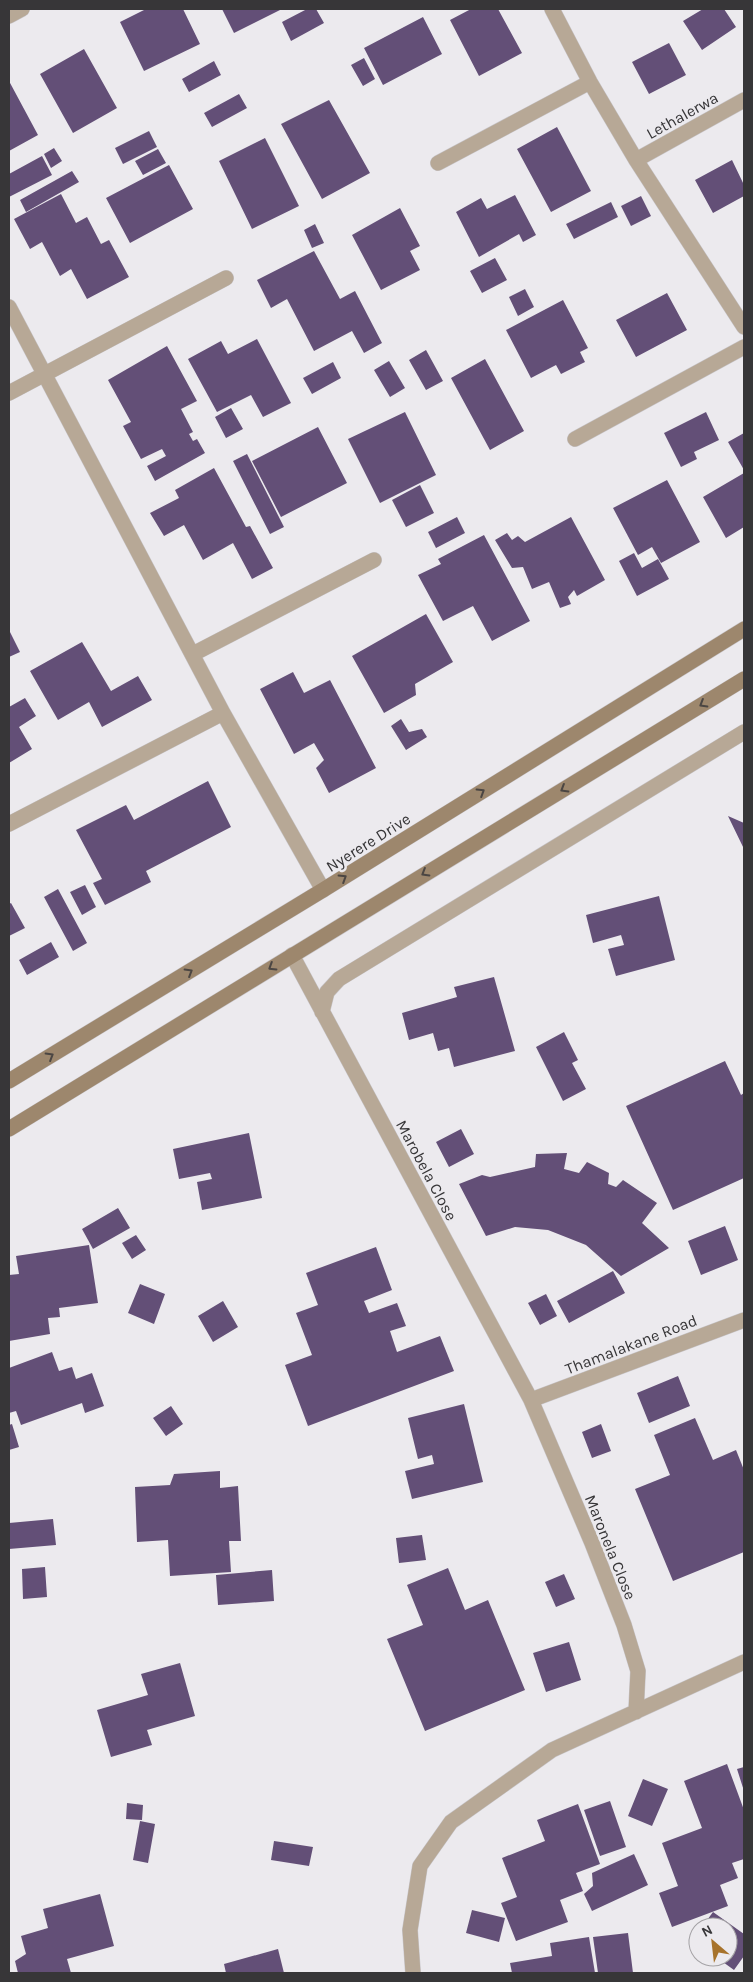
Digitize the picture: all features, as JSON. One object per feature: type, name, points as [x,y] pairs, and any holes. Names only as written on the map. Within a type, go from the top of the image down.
[{"type":"main road","name":"Nyerere Drive","points":[[9,1081],[323,890],[744,628]]},
{"type":"main road","points":[[9,1129],[744,679]]},
{"type":"street","points":[[9,16],[22,9]]},
{"type":"street","points":[[552,9],[590,82],[636,160],[744,327]]},
{"type":"street","points":[[438,163],[590,82]]},
{"type":"street","name":"Lethalerwa","points":[[636,160],[744,100]]},
{"type":"street","points":[[9,393],[226,278]]},
{"type":"street","points":[[9,307],[223,713],[323,890]]},
{"type":"street","points":[[575,439],[744,347]]},
{"type":"street","points":[[193,654],[374,560]]},
{"type":"street","points":[[9,824],[223,713]]},
{"type":"street","points":[[322,1012],[327,992],[339,979],[744,732]]},
{"type":"street","name":"Marobela Close","points":[[292,955],[531,1400]]},
{"type":"street","name":"Thamalakane Road","points":[[531,1400],[744,1320]]},
{"type":"street","name":"Maronela Close","points":[[531,1400],[592,1543],[624,1625],[638,1671],[636,1712]]},
{"type":"street","points":[[413,1973],[410,1930],[420,1866],[451,1822],[552,1750],[744,1662]]},
{"type":"building","points":[[146,9],[183,9],[200,44],[144,71],[120,22]]},
{"type":"building","points":[[222,9],[282,9],[234,33]]},
{"type":"building","points":[[307,9],[316,9],[324,23],[291,41],[282,22]]},
{"type":"building","points":[[471,9],[498,9],[522,53],[479,76],[450,20]]},
{"type":"building","points":[[703,9],[724,9],[736,27],[702,50],[683,21]]},
{"type":"building","points":[[423,17],[442,54],[383,85],[364,48]]},
{"type":"building","points":[[669,43],[686,75],[649,94],[632,62]]},
{"type":"building","points":[[84,49],[117,108],[73,133],[40,74]]},
{"type":"building","points":[[364,58],[375,79],[363,86],[351,65]]},
{"type":"building","points":[[214,61],[221,75],[189,92],[182,79]]},
{"type":"building","points":[[9,81],[38,135],[9,151]]},
{"type":"building","points":[[239,94],[247,108],[212,127],[204,113]]},
{"type":"building","points":[[329,100],[370,173],[322,199],[281,124]]},
{"type":"building","points":[[557,127],[591,191],[551,212],[517,149]]},
{"type":"building","points":[[149,131],[157,147],[123,164],[115,148]]},
{"type":"building","points":[[265,138],[299,206],[252,229],[219,161]]},
{"type":"building","points":[[54,148],[62,161],[51,168],[44,154]]},
{"type":"building","points":[[158,149],[166,163],[143,175],[135,161]]},
{"type":"building","points":[[42,156],[52,175],[9,197],[9,174]]},
{"type":"building","points":[[732,160],[744,185],[744,196],[713,213],[695,180]]},
{"type":"building","points":[[169,165],[193,209],[130,243],[106,198]]},
{"type":"building","points":[[72,171],[79,182],[26,212],[20,200]]},
{"type":"building","points":[[61,194],[76,223],[87,217],[101,244],[109,240],[129,277],[87,299],[71,269],[60,276],[42,242],[30,249],[14,219]]},
{"type":"building","points":[[515,195],[536,235],[523,242],[519,234],[479,257],[456,212],[481,198],[487,209]]},
{"type":"building","points":[[641,196],[651,216],[631,226],[621,206]]},
{"type":"building","points":[[611,202],[618,217],[574,239],[566,224]]},
{"type":"building","points":[[400,208],[420,246],[410,251],[420,270],[381,290],[352,235]]},
{"type":"building","points":[[315,224],[324,243],[312,248],[304,230]]},
{"type":"building","points":[[314,251],[340,299],[355,291],[382,343],[364,353],[352,331],[314,351],[287,299],[271,308],[257,280]]},
{"type":"building","points":[[495,258],[507,280],[482,293],[470,271]]},
{"type":"building","points":[[525,289],[534,307],[518,316],[509,297]]},
{"type":"building","points":[[667,293],[687,330],[636,357],[616,320]]},
{"type":"building","points":[[563,300],[588,348],[580,352],[585,362],[561,374],[556,365],[531,378],[506,330]]},
{"type":"building","points":[[257,339],[291,403],[263,417],[251,395],[217,412],[188,359],[221,341],[228,354]]},
{"type":"building","points":[[167,346],[197,401],[181,409],[193,432],[189,434],[193,441],[197,439],[205,453],[155,481],[147,466],[166,456],[162,449],[141,459],[123,426],[131,422],[108,380]]},
{"type":"building","points":[[426,350],[443,381],[426,390],[409,360]]},
{"type":"building","points":[[485,359],[524,431],[490,450],[451,378]]},
{"type":"building","points":[[389,361],[405,388],[390,397],[374,370]]},
{"type":"building","points":[[333,362],[341,378],[312,394],[303,378]]},
{"type":"building","points":[[231,408],[243,429],[226,438],[215,417]]},
{"type":"building","points":[[405,412],[436,475],[380,503],[348,439]]},
{"type":"building","points":[[706,412],[719,440],[694,452],[697,459],[681,467],[664,433]]},
{"type":"building","points":[[318,427],[347,483],[281,517],[252,461]]},
{"type":"building","points":[[744,433],[744,470],[728,442]]},
{"type":"building","points":[[247,454],[284,527],[270,534],[233,461]]},
{"type":"building","points":[[214,468],[246,527],[250,526],[273,568],[252,579],[233,543],[203,560],[184,525],[164,536],[150,513],[179,498],[175,490]]},
{"type":"building","points":[[744,473],[744,527],[726,538],[703,497]]},
{"type":"building","points":[[667,480],[700,542],[661,563],[652,547],[638,555],[613,508]]},
{"type":"building","points":[[420,485],[434,513],[406,527],[392,500]]},
{"type":"building","points":[[457,517],[465,533],[436,548],[428,532]]},
{"type":"building","points":[[571,517],[605,580],[577,596],[574,590],[568,597],[571,604],[560,608],[549,582],[532,589],[523,567],[512,568],[495,540],[507,533],[512,540],[518,536],[525,542]]},
{"type":"building","points":[[484,535],[530,621],[492,641],[473,606],[443,621],[418,575],[441,564],[438,559]]},
{"type":"building","points":[[634,553],[642,568],[658,559],[669,579],[637,596],[619,561]]},
{"type":"building","points":[[426,614],[453,662],[415,684],[416,695],[384,713],[352,656]]},
{"type":"building","points":[[9,630],[20,652],[9,657]]},
{"type":"building","points":[[82,642],[111,691],[138,676],[152,700],[102,727],[89,702],[58,720],[30,671]]},
{"type":"building","points":[[293,672],[304,693],[330,680],[376,768],[329,793],[316,768],[324,760],[314,743],[294,754],[260,689]]},
{"type":"building","points":[[25,698],[36,716],[19,727],[32,749],[9,763],[9,707]]},
{"type":"building","points":[[401,719],[409,732],[422,729],[427,737],[406,750],[391,726]]},
{"type":"building","points":[[208,781],[231,827],[146,871],[151,882],[105,905],[93,883],[102,879],[76,830],[126,805],[134,820]]},
{"type":"building","points":[[728,816],[744,823],[744,849]]},
{"type":"building","points":[[85,885],[96,907],[82,915],[70,892]]},
{"type":"building","points":[[58,889],[87,943],[73,951],[44,897]]},
{"type":"building","points":[[659,896],[675,960],[616,976],[608,949],[624,945],[621,935],[593,943],[586,915]]},
{"type":"building","points":[[11,903],[25,928],[9,936],[9,904]]},
{"type":"building","points":[[51,942],[59,957],[27,975],[19,960]]},
{"type":"building","points":[[494,977],[515,1051],[454,1067],[449,1048],[438,1051],[433,1033],[409,1040],[402,1013],[457,997],[454,987]]},
{"type":"building","points":[[564,1032],[578,1060],[572,1063],[586,1089],[563,1101],[536,1047]]},
{"type":"building","points":[[725,1061],[741,1095],[744,1093],[744,1178],[673,1210],[626,1106]]},
{"type":"building","points":[[461,1129],[474,1154],[449,1167],[436,1142]]},
{"type":"building","points":[[249,1133],[262,1198],[202,1210],[197,1182],[212,1179],[210,1173],[179,1179],[173,1149]]},
{"type":"building","points":[[567,1153],[564,1169],[579,1173],[587,1162],[609,1173],[608,1184],[616,1187],[623,1180],[657,1203],[642,1223],[669,1248],[621,1276],[586,1245],[548,1230],[515,1227],[486,1236],[459,1184],[482,1175],[490,1177],[535,1167],[536,1154]]},
{"type":"building","points":[[118,1208],[130,1228],[93,1249],[82,1229]]},
{"type":"building","points":[[725,1226],[738,1260],[701,1275],[688,1241]]},
{"type":"building","points":[[136,1235],[146,1250],[132,1259],[122,1243]]},
{"type":"building","points":[[89,1245],[98,1303],[59,1308],[60,1317],[48,1318],[50,1334],[9,1341],[9,1275],[19,1274],[16,1256]]},
{"type":"building","points":[[376,1247],[392,1290],[364,1301],[369,1313],[397,1303],[406,1326],[390,1331],[397,1352],[440,1336],[454,1371],[308,1426],[285,1365],[312,1355],[296,1313],[318,1305],[306,1273]]},
{"type":"building","points":[[613,1271],[625,1293],[569,1323],[557,1301]]},
{"type":"building","points":[[140,1284],[165,1294],[154,1324],[128,1313]]},
{"type":"building","points":[[546,1294],[557,1316],[540,1325],[528,1303]]},
{"type":"building","points":[[223,1301],[238,1327],[213,1342],[198,1316]]},
{"type":"building","points":[[52,1352],[59,1371],[72,1367],[76,1379],[92,1373],[104,1406],[85,1413],[82,1403],[21,1425],[16,1411],[9,1413],[9,1368]]},
{"type":"building","points":[[678,1376],[690,1406],[649,1423],[637,1393]]},
{"type":"building","points":[[464,1404],[483,1482],[412,1499],[405,1471],[434,1464],[432,1455],[418,1459],[408,1418]]},
{"type":"building","points":[[171,1406],[183,1424],[166,1436],[153,1418]]},
{"type":"building","points":[[695,1418],[713,1460],[736,1450],[744,1470],[744,1552],[673,1581],[635,1489],[670,1475],[654,1435]]},
{"type":"building","points":[[12,1424],[19,1447],[9,1450],[9,1425]]},
{"type":"building","points":[[601,1424],[611,1451],[592,1458],[582,1432]]},
{"type":"building","points":[[220,1471],[220,1488],[238,1486],[241,1541],[229,1541],[231,1572],[170,1576],[168,1540],[137,1542],[135,1487],[170,1485],[174,1474]]},
{"type":"building","points":[[53,1519],[56,1545],[9,1549],[9,1523]]},
{"type":"building","points":[[422,1535],[426,1560],[399,1563],[396,1538]]},
{"type":"building","points":[[45,1567],[47,1597],[23,1599],[22,1569]]},
{"type":"building","points":[[448,1568],[465,1610],[488,1600],[525,1690],[425,1731],[387,1639],[423,1625],[407,1585]]},
{"type":"building","points":[[272,1570],[274,1601],[218,1605],[216,1575]]},
{"type":"building","points":[[564,1574],[575,1599],[556,1607],[545,1582]]},
{"type":"building","points":[[569,1642],[581,1680],[546,1692],[533,1653]]},
{"type":"building","points":[[180,1663],[195,1716],[147,1730],[152,1745],[111,1757],[97,1710],[148,1695],[141,1674]]},
{"type":"building","points":[[727,1764],[744,1810],[744,1859],[732,1863],[738,1878],[720,1885],[728,1906],[699,1917],[688,1917],[688,1921],[672,1927],[659,1893],[678,1886],[662,1843],[702,1828],[684,1781]]},
{"type":"building","points":[[744,1767],[744,1791],[737,1769]]},
{"type":"building","points":[[643,1779],[668,1789],[652,1826],[628,1816]]},
{"type":"building","points":[[610,1801],[626,1847],[600,1856],[584,1810]]},
{"type":"building","points":[[127,1803],[143,1805],[142,1820],[126,1819]]},
{"type":"building","points":[[578,1804],[600,1864],[576,1873],[583,1891],[560,1900],[568,1922],[516,1941],[501,1903],[517,1897],[502,1858],[545,1841],[537,1820]]},
{"type":"building","points":[[140,1821],[155,1824],[148,1863],[133,1860]]},
{"type":"building","points":[[274,1841],[313,1847],[309,1866],[271,1860]]},
{"type":"building","points":[[634,1854],[648,1885],[592,1911],[584,1894],[593,1886],[592,1873]]},
{"type":"building","points":[[100,1894],[114,1946],[67,1959],[71,1973],[18,1973],[15,1961],[26,1954],[21,1936],[48,1928],[43,1909]]},
{"type":"building","points":[[472,1910],[505,1918],[499,1942],[466,1933]]},
{"type":"building","points":[[713,1912],[720,1917],[709,1917]]},
{"type":"building","points":[[738,1930],[744,1934],[744,1956],[738,1964]]},
{"type":"building","points":[[628,1933],[633,1973],[598,1973],[593,1937]]},
{"type":"building","points":[[589,1937],[595,1973],[512,1973],[510,1963],[552,1956],[550,1943]]},
{"type":"building","points":[[278,1949],[284,1973],[226,1973],[224,1964]]}]
